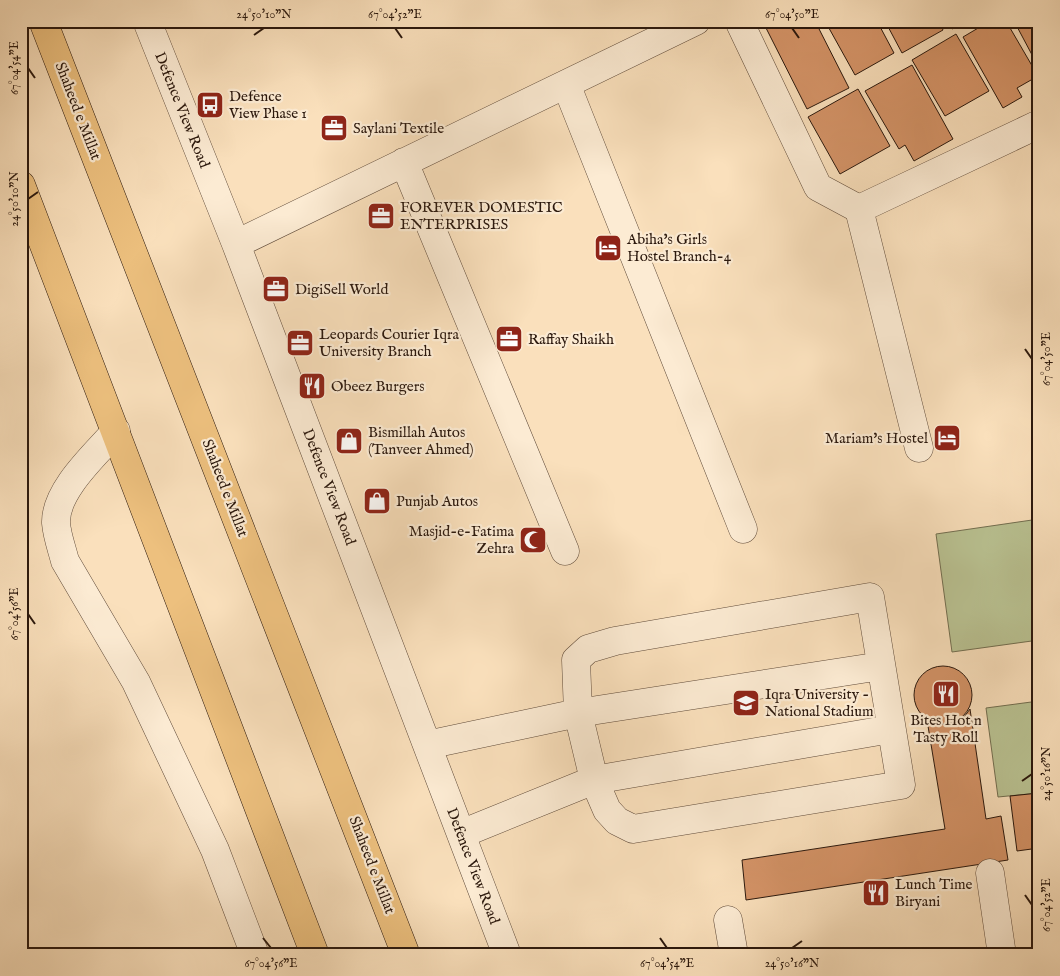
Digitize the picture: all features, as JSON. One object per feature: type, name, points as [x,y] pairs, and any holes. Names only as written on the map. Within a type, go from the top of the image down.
[{"type":"main road","name":"Shaheed e Millat","points":[[43,21],[406,955]]},
{"type":"main road","points":[[21,185],[314,955]]},
{"type":"street","name":"Defence View Road","points":[[146,21],[236,244],[507,955]]},
{"type":"street","points":[[236,244],[566,84],[666,28],[696,21]]},
{"type":"street","points":[[739,21],[818,187],[859,209],[919,448]]},
{"type":"street","points":[[566,84],[743,529]]},
{"type":"street","points":[[859,209],[1039,124]]},
{"type":"street","points":[[404,162],[565,551]]},
{"type":"street","points":[[116,431],[74,479],[59,505],[56,523],[59,539],[65,561],[136,682],[215,850],[256,955]]},
{"type":"street","points":[[870,598],[900,785],[633,829],[617,821],[606,810],[594,780],[578,713],[576,660],[588,649],[616,642],[870,598]]},
{"type":"street","points":[[427,745],[578,713],[881,666]]},
{"type":"street","points":[[461,834],[594,780],[891,729]]},
{"type":"street","points":[[990,873],[1002,955]]},
{"type":"street","points":[[728,920],[734,955]]},
{"type":"green space","points":[[1039,519],[1039,640],[952,652],[936,534]]},
{"type":"green space","points":[[1039,701],[1039,793],[998,797],[986,708]]},
{"type":"building","points":[[773,21],[815,21],[849,88],[807,109],[765,26]]},
{"type":"building","points":[[825,21],[877,21],[894,53],[855,75]]},
{"type":"building","points":[[885,21],[939,21],[943,30],[902,53]]},
{"type":"building","points":[[949,21],[967,21],[952,29]]},
{"type":"building","points":[[990,21],[1006,21],[1038,76],[1017,88],[1022,97],[1003,108],[963,37]]},
{"type":"building","points":[[1014,21],[1039,21],[1039,68]]},
{"type":"building","points":[[956,34],[989,91],[945,116],[912,60]]},
{"type":"building","points":[[912,65],[953,139],[914,161],[905,145],[899,149],[865,91]]},
{"type":"building","points":[[858,89],[890,146],[840,174],[808,117]]},
{"type":"building","points":[[937,666],[949,666],[959,670],[968,679],[972,701],[964,716],[949,724],[937,724],[927,720],[918,711],[914,701],[914,689],[918,679],[927,670]]},
{"type":"building","points":[[970,709],[986,819],[1001,816],[1008,860],[746,900],[742,860],[945,829],[927,720],[946,725],[964,717]]},
{"type":"building","points":[[1039,793],[1039,848],[1017,851],[1010,796]]},
{"type":"place","name":"Defence View Phase 1","points":[[210,105]]},
{"type":"place","name":"Saylani Textile","points":[[334,128]]},
{"type":"place","name":"FOREVER DOMESTIC ENTERPRISES","points":[[381,216]]},
{"type":"place","name":"Abiha's Girls Hostel Branch-4","points":[[608,248]]},
{"type":"place","name":"DigiSell World","points":[[276,289]]},
{"type":"place","name":"Raffay Shaikh","points":[[509,339]]},
{"type":"place","name":"Leopards Courier Iqra University Branch","points":[[300,343]]},
{"type":"place","name":"Obeez Burgers","points":[[312,386]]},
{"type":"place","name":"Mariam's Hostel","points":[[947,438]]},
{"type":"place","name":"Bismillah Autos (Tanveer Ahmed)","points":[[349,441]]},
{"type":"place","name":"Punjab Autos","points":[[377,501]]},
{"type":"place","name":"Masjid-e-Fatima Zehra","points":[[533,540]]},
{"type":"place","name":"Bites Hot n Tasty Roll","points":[[946,694]]},
{"type":"place","name":"Iqra University - National Stadium","points":[[746,703]]},
{"type":"place","name":"Lunch Time Biryani","points":[[876,893]]}]
